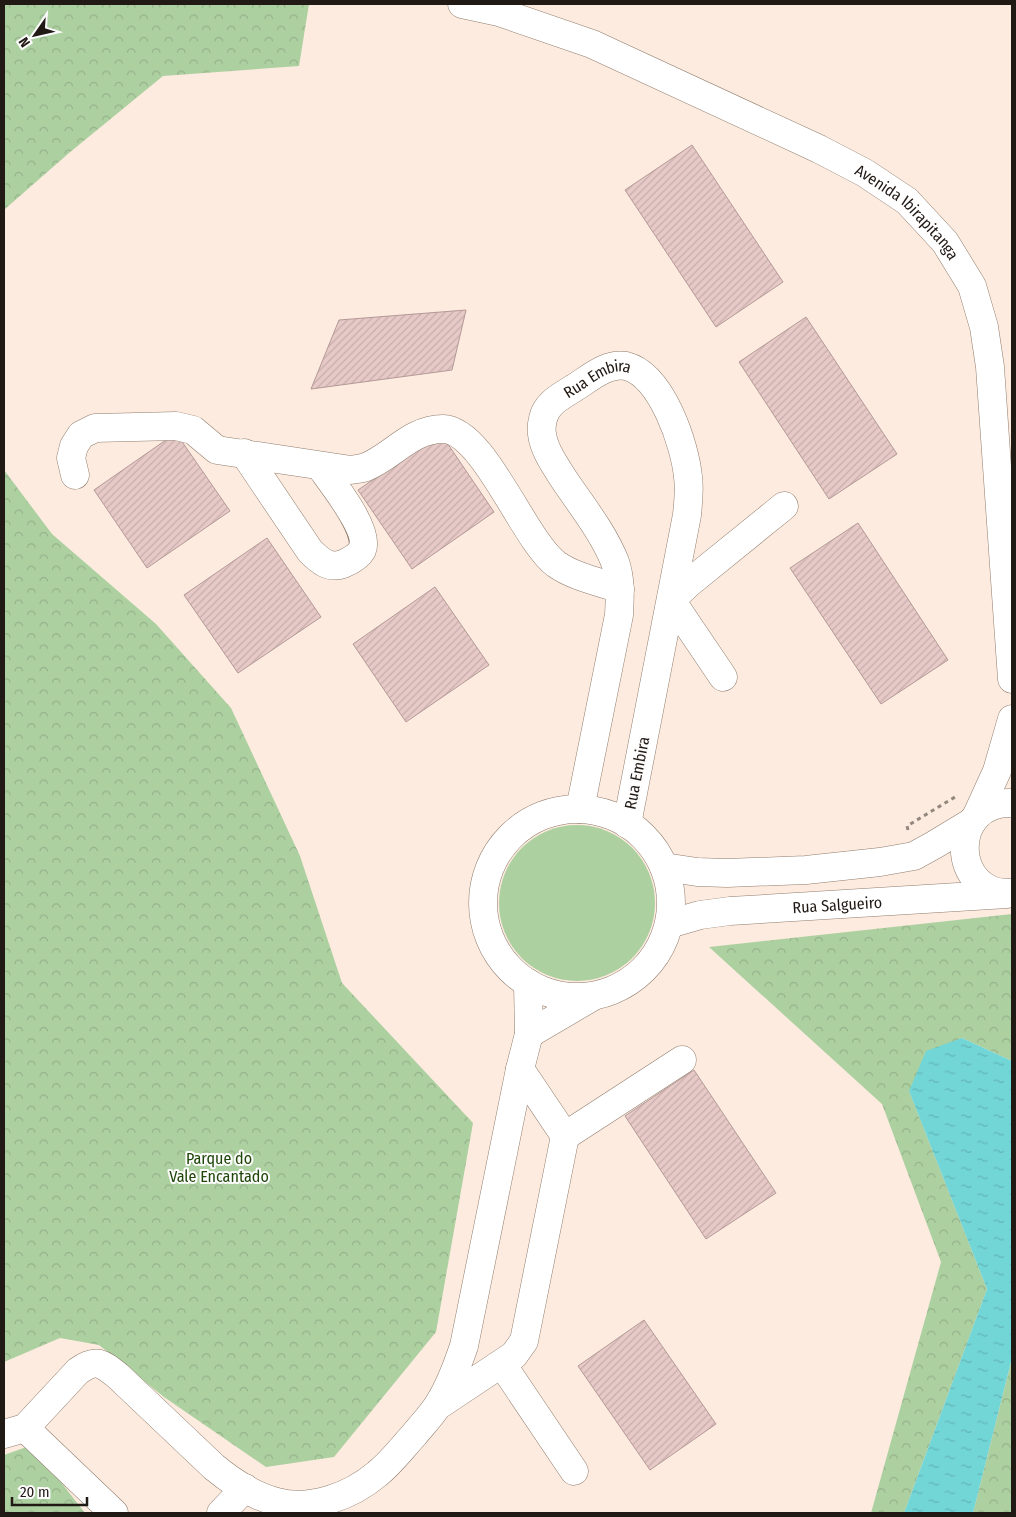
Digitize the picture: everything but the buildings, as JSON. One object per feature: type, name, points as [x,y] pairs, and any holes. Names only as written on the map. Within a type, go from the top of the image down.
[{"type":"street","name":"Avenida Ibirapitanga","points":[[462,4],[499,12],[592,44],[819,149],[865,173],[908,201],[945,242],[972,286],[984,327],[990,367],[1012,679]]},
{"type":"street","name":"Rua Embira","points":[[580,809],[619,615],[620,589],[615,563],[603,537],[552,460],[541,433],[543,416],[550,404],[600,372],[612,367],[625,366],[638,372],[652,385],[669,414],[682,444],[689,479],[687,516],[627,824]]},
{"type":"street","points":[[75,475],[71,458],[74,446],[81,435],[95,428],[176,426],[193,430],[217,450],[351,470],[365,468],[406,441],[426,431],[445,429],[463,436],[478,451],[542,549],[556,564],[576,574],[620,589]]},
{"type":"street","points":[[244,454],[310,551],[322,563],[338,566],[352,560],[362,550],[364,537],[357,521],[320,466]]},
{"type":"street","points":[[723,677],[671,600],[696,577],[784,506]]},
{"type":"street","points":[[1010,893],[991,890],[978,881],[968,868],[964,844],[965,836],[998,771],[1012,719]]},
{"type":"street","points":[[664,867],[697,872],[727,873],[806,870],[880,862],[914,856],[974,819],[986,809],[998,804],[1012,803]]},
{"type":"street","points":[[529,1034],[592,997],[619,989],[642,973],[659,951],[669,924],[670,886],[664,867],[652,846],[636,829],[615,817],[600,812],[568,809],[542,815],[518,829],[500,849],[487,874],[483,900],[486,927],[497,952],[514,974],[536,989],[564,997],[592,997]]},
{"type":"street","name":"Rua Salgueiro","points":[[669,924],[700,915],[730,911],[1010,893]]},
{"type":"street","points":[[114,1513],[14,1431],[87,1364],[97,1362],[107,1366],[228,1479],[277,1502],[301,1504],[325,1501],[353,1489],[377,1474],[404,1446],[437,1406],[452,1378],[464,1346],[520,1069],[529,1034],[528,983]]},
{"type":"street","points":[[565,1136],[682,1060]]},
{"type":"street","points":[[437,1406],[502,1364],[514,1355],[524,1341],[565,1136],[520,1069]]},
{"type":"street","points":[[502,1364],[574,1471]]},
{"type":"street","points":[[221,1513],[245,1488]]},
{"type":"green space","points":[[4,4],[309,4],[299,66],[163,76],[69,153],[5,209],[4,233]]},
{"type":"green space","name":"Parque do Vale Encantado","points":[[4,470],[52,534],[156,624],[231,708],[300,856],[342,983],[473,1123],[436,1332],[334,1457],[266,1467],[164,1397],[99,1345],[60,1338],[4,1362]]},
{"type":"green space","points":[[569,825],[585,825],[600,828],[614,834],[627,842],[638,853],[652,880],[655,903],[654,918],[646,940],[638,953],[627,964],[600,978],[585,981],[569,981],[554,978],[540,972],[527,964],[516,953],[502,926],[499,911],[499,895],[502,880],[508,866],[516,853],[527,842],[554,828]]},
{"type":"green space","points":[[1012,914],[1012,1061],[962,1038],[909,1091],[987,1289],[904,1513],[871,1513],[941,1262],[882,1104],[709,947]]},
{"type":"green space","points":[[1012,1358],[1012,1513],[973,1513]]},
{"type":"green space","points":[[32,1445],[85,1513],[4,1513],[4,1455]]},
{"type":"water","points":[[962,1038],[1012,1061],[1012,1358],[973,1513],[904,1513],[987,1289],[909,1091],[926,1051]]}]
